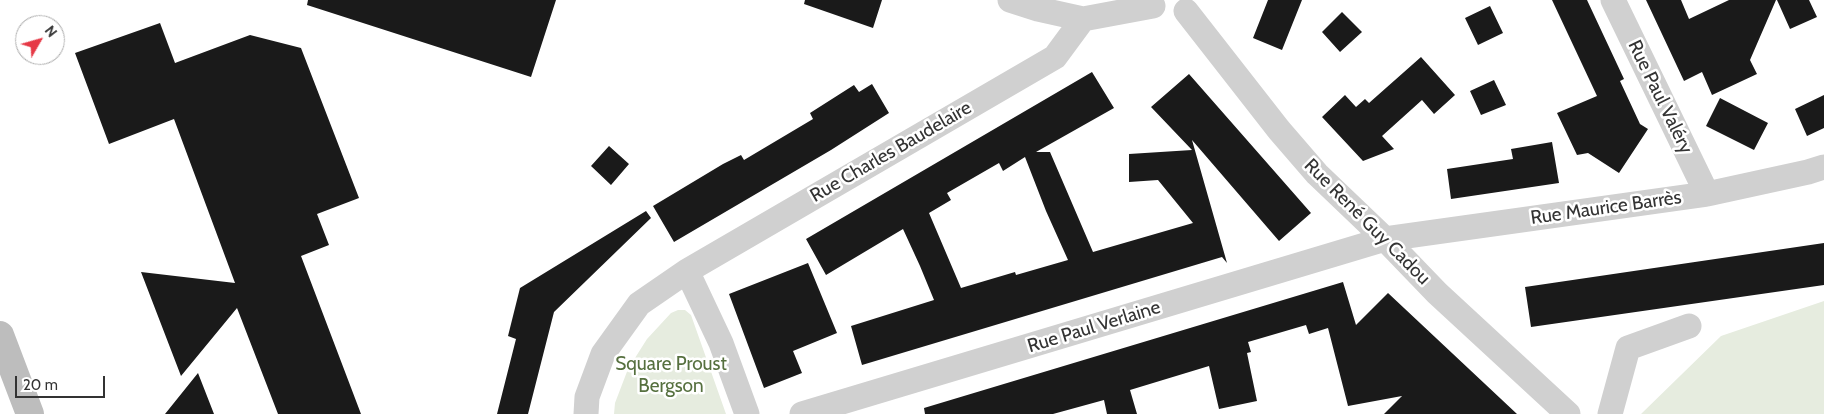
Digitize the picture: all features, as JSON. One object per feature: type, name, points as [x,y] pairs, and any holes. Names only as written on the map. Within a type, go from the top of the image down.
[{"type":"street","points":[[1010,0],[1038,9],[1083,19],[1152,3],[1164,12],[1178,14],[1190,5]]},
{"type":"street","name":"Rue Paul Valéry","points":[[1613,0],[1707,194]]},
{"type":"street","name":"Rue René Guy Cadou","points":[[1190,5],[1279,130],[1310,166],[1437,293],[1568,414]]},
{"type":"street","name":"Rue Charles Baudelaire","points":[[586,414],[587,397],[603,354],[639,304],[687,271],[1055,57],[1083,19]]},
{"type":"street","name":"Rue Maurice Barrès","points":[[1385,239],[1707,194],[1824,167]]},
{"type":"street","name":"Rue Paul Verlaine","points":[[802,414],[1385,239]]},
{"type":"street","points":[[687,271],[721,343],[747,414]]},
{"type":"street","points":[[1610,414],[1628,348],[1689,326]]},
{"type":"street","points":[[0,335],[30,414]]},
{"type":"green space","points":[[1824,301],[1824,414],[1641,414],[1721,336]]},
{"type":"green space","name":"Square Proust Bergson","points":[[685,310],[691,315],[726,414],[614,414],[615,403],[628,369],[647,339],[671,313]]},
{"type":"building","points":[[308,0],[556,0],[531,77],[307,5]]},
{"type":"building","points":[[805,0],[882,0],[873,28],[804,4]]},
{"type":"building","points":[[1268,0],[1302,0],[1282,50],[1253,38]]},
{"type":"building","points":[[1552,0],[1587,0],[1624,79],[1620,81],[1640,124],[1648,129],[1619,173],[1588,153],[1577,155],[1557,113],[1597,96]]},
{"type":"building","points":[[1646,0],[1681,0],[1689,19],[1729,0],[1776,0],[1750,60],[1757,74],[1712,95],[1702,72],[1684,81]]},
{"type":"building","points":[[1777,0],[1809,0],[1817,17],[1790,29]]},
{"type":"building","points":[[1490,6],[1503,33],[1478,45],[1465,18]]},
{"type":"building","points":[[1342,12],[1362,32],[1340,52],[1322,32]]},
{"type":"building","points":[[160,23],[175,63],[250,35],[301,48],[359,198],[317,214],[329,245],[301,256],[361,414],[278,414],[237,308],[181,376],[141,272],[235,283],[174,119],[109,144],[75,53]]},
{"type":"building","points":[[1421,57],[1455,95],[1434,114],[1422,100],[1382,136],[1394,149],[1363,161],[1322,117],[1345,95],[1356,107],[1365,99],[1369,103]]},
{"type":"building","points":[[1092,72],[1114,108],[1036,152],[1050,152],[1093,252],[1193,223],[1158,180],[1129,182],[1129,154],[1192,150],[1151,107],[1189,74],[1311,213],[1279,241],[1192,140],[1227,263],[1222,257],[862,365],[851,326],[934,300],[920,266],[903,229],[826,275],[806,239]],"holes":[[[1025,157],[1068,260],[1016,275],[1015,272],[961,288],[929,213],[951,200],[947,193],[999,163],[1003,171]]]},
{"type":"building","points":[[1494,80],[1506,105],[1481,115],[1470,91]]},
{"type":"building","points":[[872,84],[889,113],[831,150],[674,242],[653,206],[723,164],[741,155],[744,160],[813,119],[810,113],[854,85],[859,92]]},
{"type":"building","points":[[1824,95],[1824,128],[1807,136],[1795,109]]},
{"type":"building","points":[[1720,98],[1768,123],[1754,150],[1706,126]]},
{"type":"building","points":[[1552,142],[1559,183],[1451,199],[1447,169],[1513,159],[1511,149]]},
{"type":"building","points":[[609,146],[629,164],[611,185],[591,166]]},
{"type":"building","points":[[646,211],[651,218],[554,312],[528,414],[497,414],[516,339],[508,336],[520,288]]},
{"type":"building","points":[[1824,243],[1824,285],[1531,327],[1525,287]]},
{"type":"building","points":[[808,263],[837,333],[793,351],[802,373],[764,388],[729,294]]},
{"type":"building","points":[[1343,282],[1356,325],[1388,293],[1517,414],[1384,414],[1402,396],[1348,406],[1328,328],[1309,334],[1306,325],[1248,342],[1251,352],[1247,353],[1257,401],[1219,409],[1209,366],[1130,390],[1137,414],[1107,414],[1104,400],[1053,414],[925,414],[924,408]]},
{"type":"building","points":[[198,373],[214,414],[165,414]]}]
